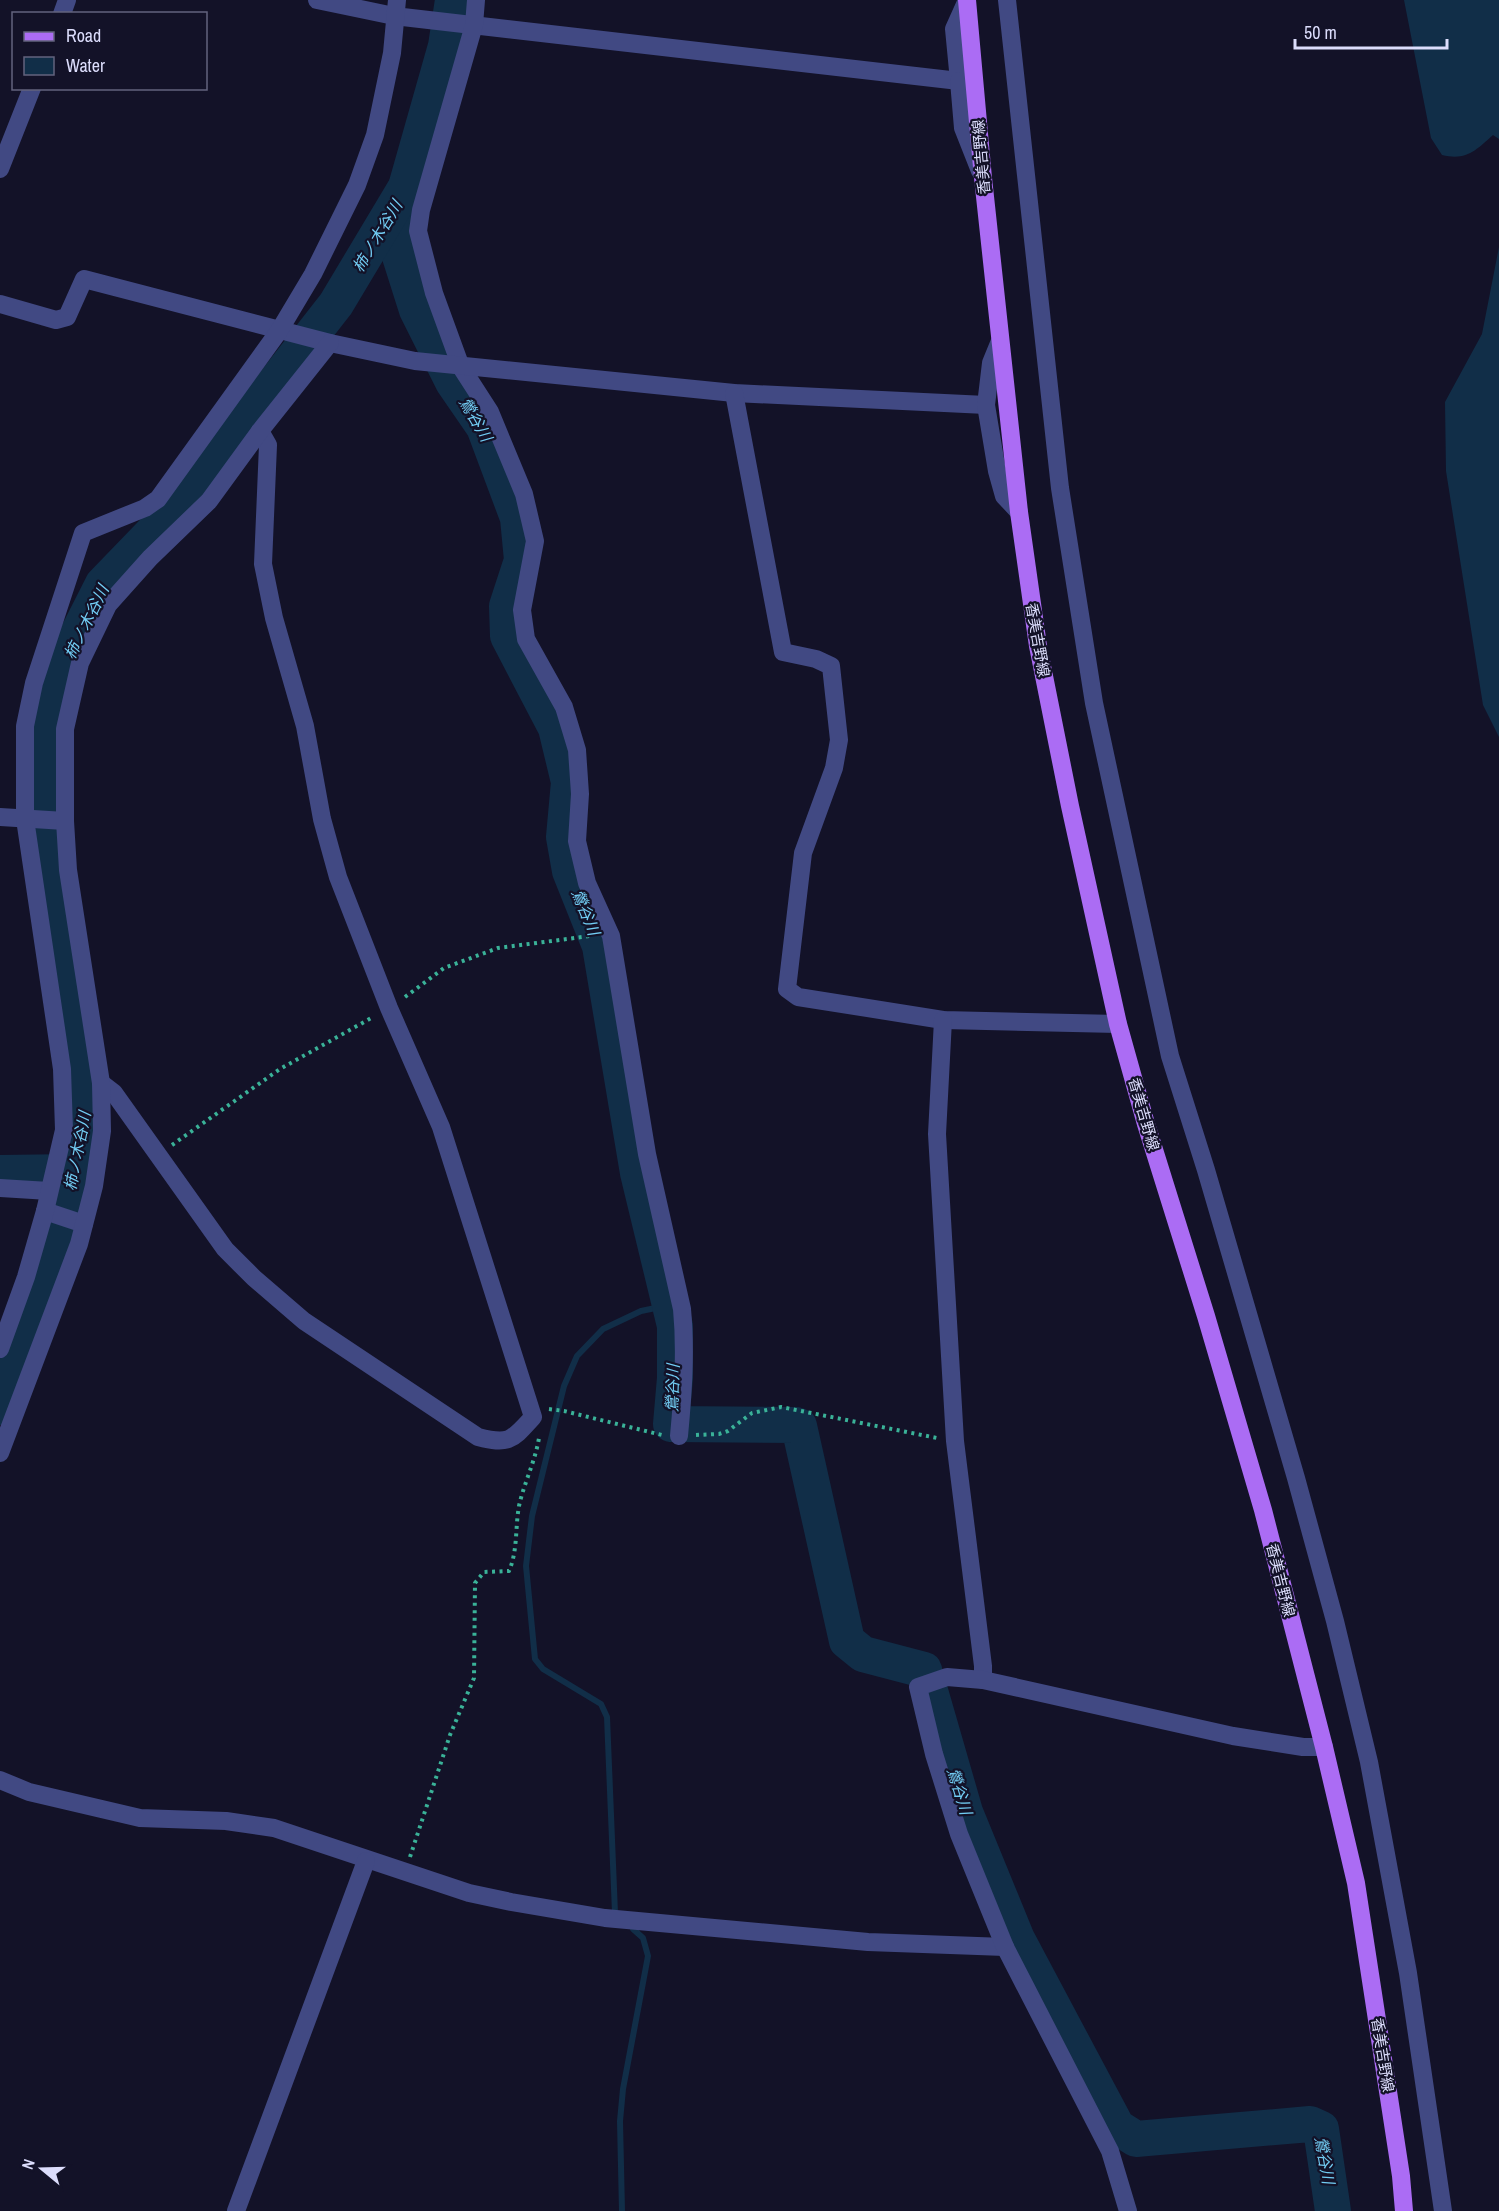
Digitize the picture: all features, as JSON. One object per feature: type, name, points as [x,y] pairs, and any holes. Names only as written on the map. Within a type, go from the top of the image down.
[{"type":"main road","name":"香美吉野線","points":[[968,0],[983,178],[1019,512],[1047,691],[1118,1024],[1263,1510],[1324,1747],[1356,1883],[1401,2176],[1404,2211]]},
{"type":"street","points":[[317,0],[398,11],[470,25],[959,81]]},
{"type":"street","points":[[476,0],[421,210],[418,231],[434,293],[457,366],[494,423],[524,494],[535,541],[522,610],[526,639],[564,707],[577,750],[580,794],[577,841],[587,883],[611,936],[647,1155],[682,1309],[684,1386],[680,1427]]},
{"type":"street","points":[[968,0],[954,29],[963,128],[983,178]]},
{"type":"street","points":[[1007,0],[1060,488],[1094,703],[1170,1056],[1206,1170],[1296,1478],[1335,1621],[1369,1762],[1408,1973],[1443,2211]]},
{"type":"street","points":[[0,1349],[49,1212],[52,1179],[64,1130],[62,1068],[29,819],[25,726],[34,683],[83,533],[146,508],[158,499],[279,331],[313,274],[357,185],[375,135],[398,11]]},
{"type":"street","points":[[0,169],[31,90]]},
{"type":"street","points":[[0,304],[56,320],[67,317],[84,279],[279,331],[415,361],[734,393],[986,405]]},
{"type":"street","points":[[1000,341],[991,363],[986,405],[997,471],[1004,495],[1019,512]]},
{"type":"street","points":[[0,1453],[79,1244],[80,1223],[94,1186],[102,1131],[101,1083],[62,821],[65,729],[80,663],[108,605],[150,558],[209,501],[325,342]]},
{"type":"street","points":[[734,393],[783,652],[816,659],[831,666],[839,740],[834,768],[803,853],[787,989],[798,997],[943,1020],[1118,1024]]},
{"type":"street","points":[[101,1083],[114,1093],[225,1249],[254,1278],[304,1321],[478,1437],[496,1441],[514,1438],[533,1417],[441,1127],[389,1008],[338,877],[322,819],[305,726],[274,618],[263,564],[268,445],[260,431]]},
{"type":"street","points":[[0,817],[62,821]]},
{"type":"street","points":[[943,1020],[937,1134],[955,1441],[984,1680]]},
{"type":"street","points":[[0,1188],[52,1179]]},
{"type":"street","points":[[49,1212],[80,1223]]},
{"type":"street","points":[[1128,2211],[1110,2151],[1005,1947],[959,1834],[934,1754],[918,1687],[947,1677],[984,1680],[1233,1736],[1303,1747],[1324,1747]]},
{"type":"street","points":[[0,1780],[29,1792],[140,1818],[226,1821],[274,1828],[366,1861],[468,1893],[605,1918],[868,1942],[1005,1947]]},
{"type":"street","points":[[236,2211],[366,1861]]},
{"type":"path","points":[[159,1154],[280,1069],[389,1008],[444,968],[498,948],[591,936]]},
{"type":"path","points":[[556,1410],[662,1435],[680,1427],[719,1434],[728,1431],[753,1413],[781,1407],[955,1441]]},
{"type":"path","points":[[405,1872],[450,1735],[474,1678],[475,1584],[484,1572],[509,1571],[514,1559],[519,1506],[537,1452],[540,1434],[533,1417]]},
{"type":"water","points":[[1404,0],[1499,0],[1499,139],[1493,135],[1476,150],[1458,157],[1442,155],[1431,138]]},
{"type":"water","points":[[1499,247],[1499,737],[1483,705],[1446,471],[1445,402],[1482,334]]},
{"type":"waterway","name":"柿ノ木谷川","points":[[0,1407],[58,1243],[75,1172],[86,1109],[76,1003],[51,858],[48,738],[67,655],[103,584],[160,525],[336,304],[406,187],[446,46],[453,0]]},
{"type":"waterway","name":"鶯谷川","points":[[406,187],[398,250],[417,310],[453,382],[484,427],[518,518],[522,560],[507,606],[508,636],[556,728],[569,782],[564,837],[570,871],[600,946],[638,1173],[675,1326],[675,1378],[671,1424],[799,1426],[847,1641],[863,1654],[924,1670],[965,1812],[1017,1939],[1117,2127],[1136,2139],[1310,2124],[1321,2129],[1333,2211]]},
{"type":"waterway","points":[[0,1173],[75,1172]]},
{"type":"waterway","points":[[615,1913],[607,1717],[601,1704],[543,1669],[535,1659],[526,1566],[532,1516],[564,1386],[577,1356],[603,1329],[641,1311],[670,1305]]},
{"type":"waterway","points":[[622,2211],[620,2121],[623,2089],[648,1956],[643,1938],[633,1929]]}]
